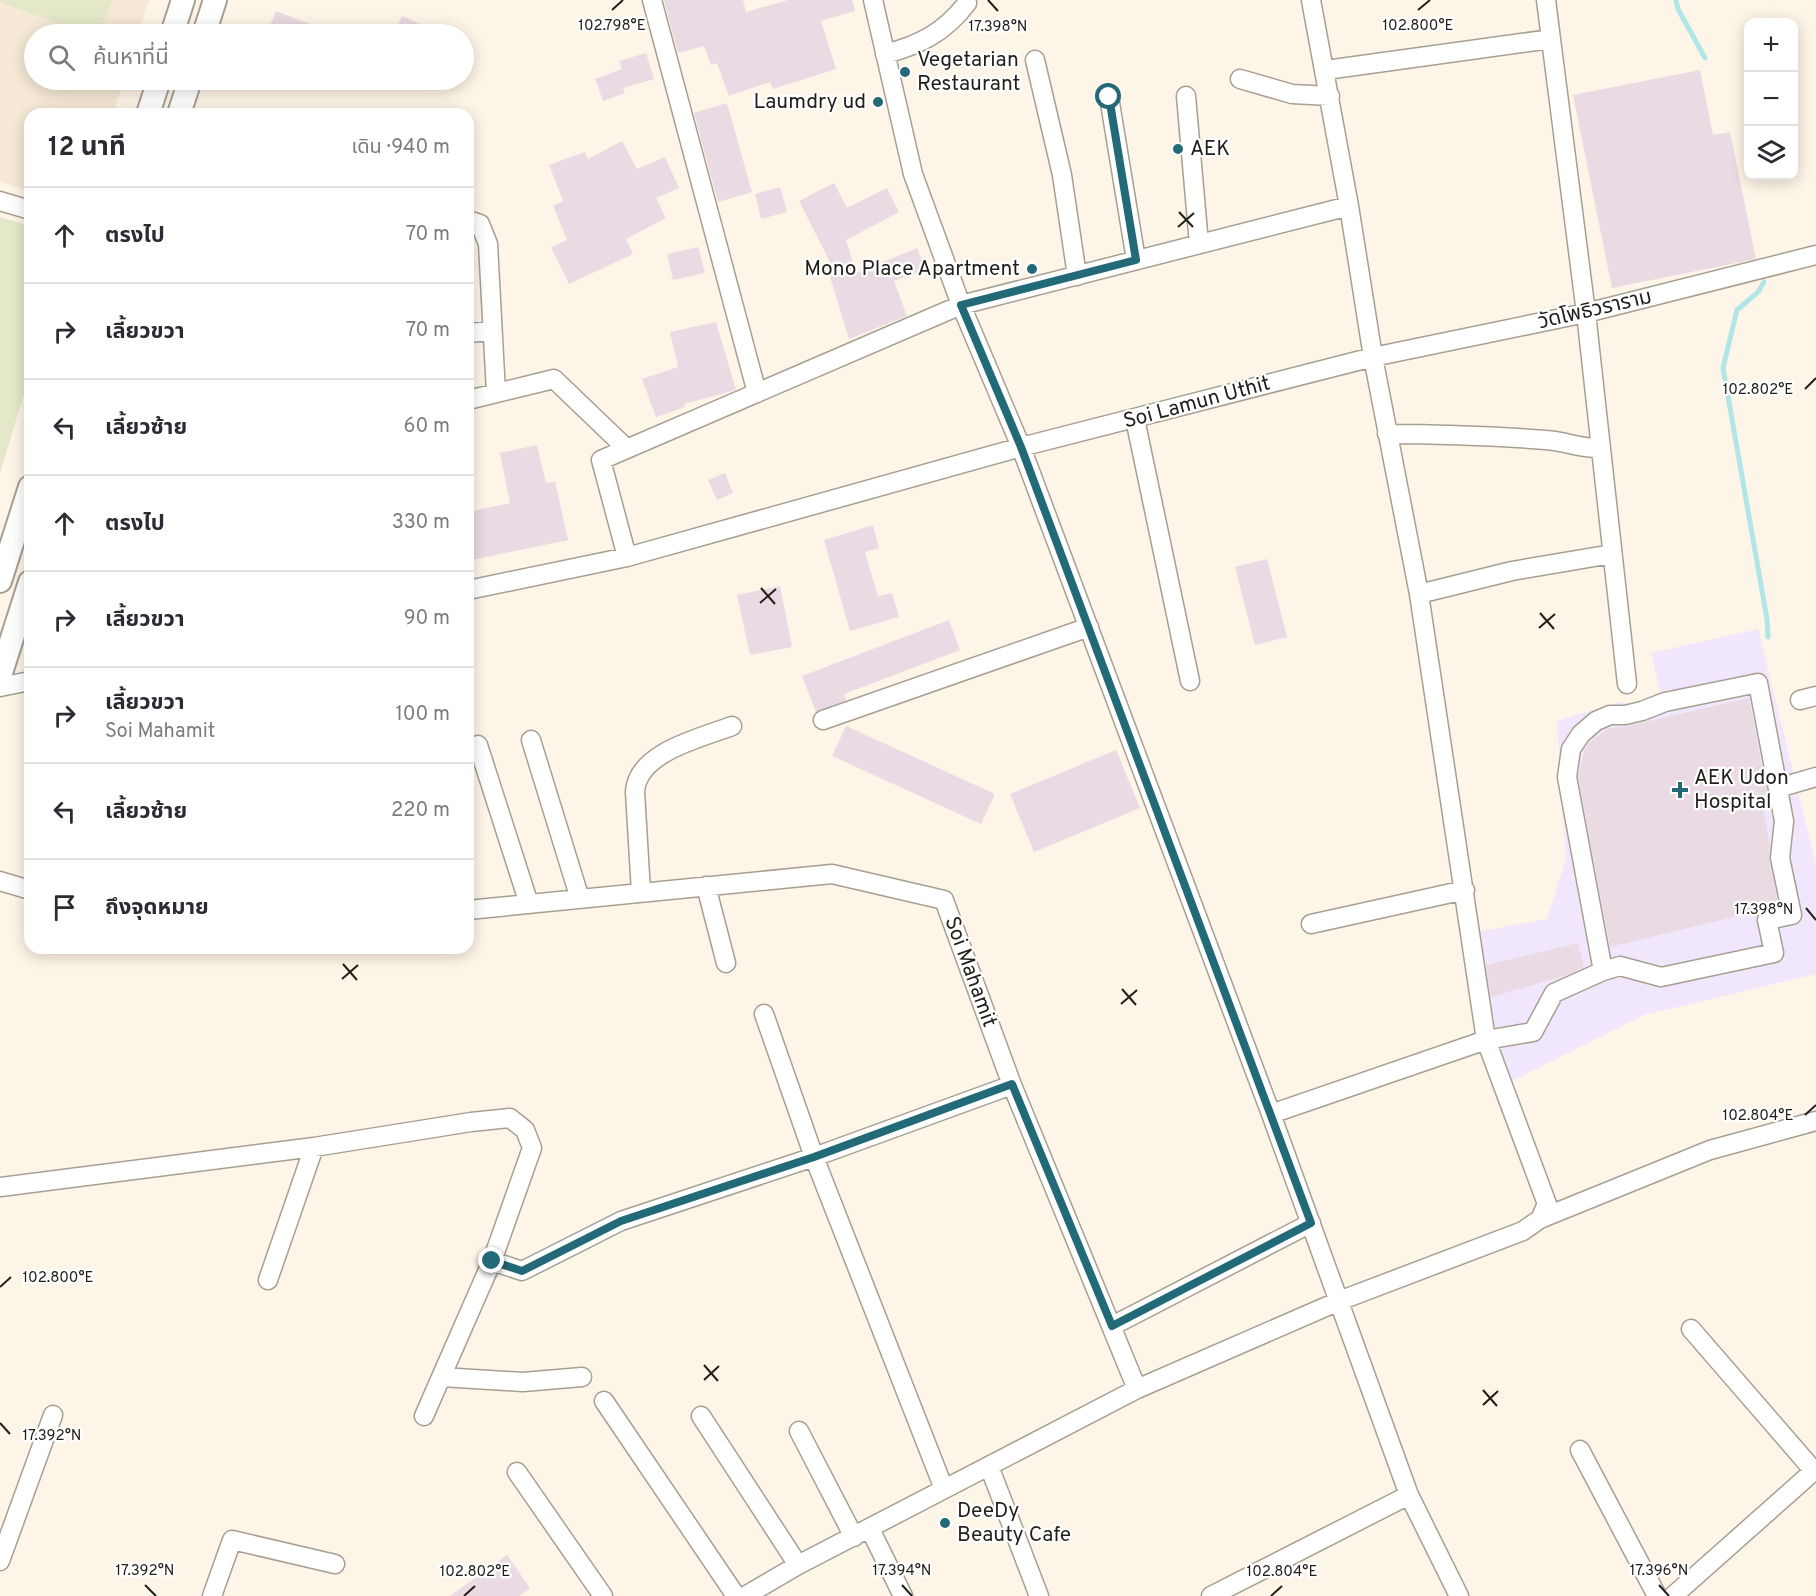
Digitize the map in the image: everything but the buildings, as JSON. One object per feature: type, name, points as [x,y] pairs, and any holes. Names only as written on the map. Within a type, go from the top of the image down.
[{"type":"main road","points":[[175,24],[183,0]]},
{"type":"main road","points":[[207,24],[215,0]]},
{"type":"main road","points":[[150,108],[156,90]]},
{"type":"main road","points":[[181,108],[187,90]]},
{"type":"main road","points":[[0,581],[24,506]]},
{"type":"main road","points":[[0,676],[24,601]]},
{"type":"street","points":[[652,0],[757,393]]},
{"type":"street","points":[[873,0],[913,174],[961,305],[1021,447],[1089,627],[1271,1114],[1409,1495],[1459,1596]]},
{"type":"street","points":[[1311,0],[1326,70],[1373,357],[1419,594],[1486,1040],[1547,1204],[1540,1220]]},
{"type":"street","points":[[1546,0],[1586,313],[1627,684]]},
{"type":"street","points":[[885,54],[906,48],[938,34],[967,3]]},
{"type":"street","points":[[1326,70],[1551,39]]},
{"type":"street","points":[[1035,60],[1062,175],[1077,276]]},
{"type":"street","points":[[1240,79],[1292,94],[1330,96]]},
{"type":"street","points":[[1186,96],[1199,244]]},
{"type":"street","points":[[1109,97],[1136,260]]},
{"type":"street","points":[[0,201],[24,208]]},
{"type":"street","points":[[627,557],[601,460],[961,305],[1349,206]]},
{"type":"street","points":[[474,222],[480,224],[485,233],[496,393]]},
{"type":"street","name":"วัดโพธิวราราม","points":[[1373,357],[1586,313],[1816,255]]},
{"type":"street","points":[[474,332],[492,331]]},
{"type":"street","name":"Soi Lamun Uthit","points":[[474,589],[627,557],[1021,447],[1373,357]]},
{"type":"street","points":[[474,398],[554,379],[626,448]]},
{"type":"street","points":[[1135,419],[1190,681]]},
{"type":"street","points":[[1387,434],[1495,436],[1554,441],[1579,448],[1600,447]]},
{"type":"street","points":[[1419,594],[1512,571],[1612,554]]},
{"type":"street","points":[[823,720],[1089,627]]},
{"type":"street","points":[[0,687],[24,682]]},
{"type":"street","points":[[1271,1114],[1486,1040],[1533,1032],[1554,993],[1603,971],[1620,966],[1661,977],[1774,954],[1767,920],[1792,915],[1780,858],[1784,821],[1758,683],[1665,702],[1625,715],[1610,715],[1596,721],[1581,734],[1571,748],[1567,777],[1603,971]]},
{"type":"street","points":[[641,892],[635,780],[650,763],[664,754],[732,726]]},
{"type":"street","points":[[531,740],[580,899]]},
{"type":"street","points":[[478,745],[529,904]]},
{"type":"street","points":[[1778,788],[1816,777]]},
{"type":"street","name":"Soi Mahamit","points":[[474,909],[832,874],[944,900],[1012,1084],[1137,1389]]},
{"type":"street","points":[[0,881],[24,888]]},
{"type":"street","points":[[706,886],[726,963]]},
{"type":"street","points":[[1311,924],[1465,890]]},
{"type":"street","points":[[764,1014],[814,1157],[944,1489]]},
{"type":"street","points":[[492,1261],[522,1271],[621,1221],[814,1157],[1012,1084]]},
{"type":"street","points":[[0,1186],[314,1147],[510,1118],[525,1130],[532,1148],[492,1261],[424,1416]]},
{"type":"street","points":[[745,1596],[798,1565],[1137,1389],[1339,1301],[1523,1231],[1540,1220],[1710,1150],[1816,1121]]},
{"type":"street","points":[[268,1280],[314,1147]]},
{"type":"street","points":[[1112,1326],[1311,1223]]},
{"type":"street","points":[[1673,1596],[1815,1470],[1691,1329]]},
{"type":"street","points":[[441,1377],[523,1382],[582,1377]]},
{"type":"street","points":[[604,1401],[736,1596]]},
{"type":"street","points":[[0,1561],[53,1415]]},
{"type":"street","points":[[701,1416],[798,1565]]},
{"type":"street","points":[[800,1431],[903,1596]]},
{"type":"street","points":[[1580,1450],[1657,1596]]},
{"type":"street","points":[[989,1466],[1039,1596]]},
{"type":"street","points":[[517,1472],[603,1596]]},
{"type":"street","points":[[1211,1596],[1409,1495]]},
{"type":"street","points":[[212,1596],[232,1540],[335,1564]]},
{"type":"shaded area","points":[[0,0],[149,0],[141,24],[24,24],[24,90],[121,90],[115,108],[24,108],[24,189],[0,182]]},
{"type":"shaded area","name":"AEK Udon Hospital","points":[[1758,629],[1816,864],[1816,974],[1644,1015],[1506,1084],[1493,1039],[1476,932],[1547,919],[1566,859],[1557,721],[1620,702],[1634,705],[1661,695],[1651,653]]},
{"type":"green space","points":[[0,0],[112,0],[103,24],[59,24],[0,2]]},
{"type":"green space","points":[[0,217],[24,224],[24,394],[0,473]]},
{"type":"waterway","points":[[1676,0],[1678,9],[1705,58]]},
{"type":"waterway","points":[[1764,282],[1758,292],[1737,310],[1723,368],[1767,619],[1768,637]]},
{"type":"place","name":"Vegetarian Restaurant","points":[[905,72]]},
{"type":"place","name":"Laumdry ud","points":[[878,102]]},
{"type":"place","name":"AEK","points":[[1178,149]]},
{"type":"place","name":"Mono Place Apartment","points":[[1032,269]]},
{"type":"place","name":"AEK Udon Hospital","points":[[1680,790]]},
{"type":"place","name":"DeeDy Beauty Cafe","points":[[945,1523]]},
{"type":"route","points":[[492,1261],[522,1271],[621,1221],[814,1157],[1012,1084],[1112,1326],[1311,1223],[1021,447],[961,305],[1136,260],[1109,97]]}]
